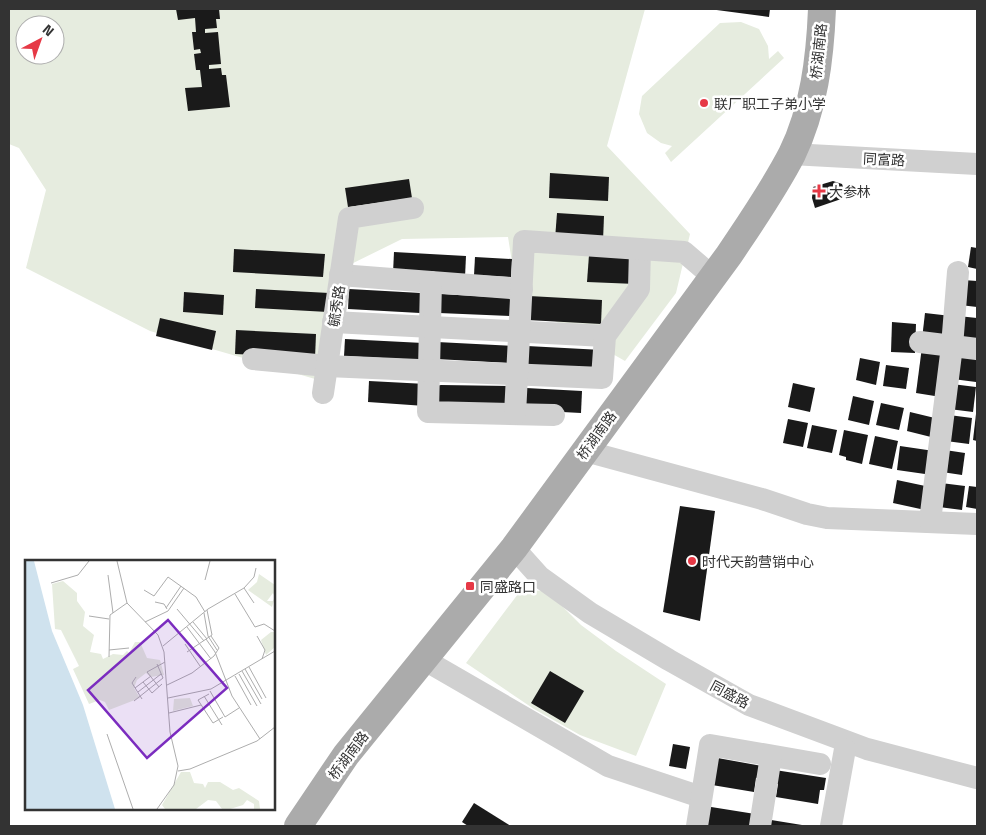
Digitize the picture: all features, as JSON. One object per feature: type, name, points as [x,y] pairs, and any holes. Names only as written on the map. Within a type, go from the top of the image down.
[{"type":"main road","name":"桥湖南路","points":[[298,826],[346,754],[514,548],[713,277],[761,206],[791,154],[800,134],[815,83],[822,9]]},
{"type":"street","name":"同富路","points":[[791,154],[977,164]]},
{"type":"street","name":"毓秀路","points":[[323,393],[349,218],[413,208]]},
{"type":"street","points":[[515,414],[524,241],[684,252],[713,277]]},
{"type":"street","points":[[253,359],[327,366],[602,378],[605,336],[639,289],[640,249]]},
{"type":"street","points":[[930,521],[952,346],[958,272]]},
{"type":"street","points":[[340,275],[522,288]]},
{"type":"street","points":[[431,282],[428,412],[554,415]]},
{"type":"street","points":[[333,322],[605,336]]},
{"type":"street","points":[[920,342],[977,349]]},
{"type":"street","points":[[585,451],[827,518],[977,524]]},
{"type":"street","name":"同盛路","points":[[514,548],[540,577],[590,613],[749,705],[867,749],[977,778]]},
{"type":"street","points":[[423,659],[608,766],[701,797]]},
{"type":"street","points":[[697,826],[710,745],[820,764]]},
{"type":"street","points":[[831,826],[845,749]]},
{"type":"street","points":[[760,826],[771,756]]},
{"type":"shaded area","points":[[9,9],[645,9],[607,146],[690,234],[676,293],[625,361],[518,300],[508,237],[402,239],[337,271],[315,379],[150,331],[26,268],[46,190],[19,148],[9,144]]},
{"type":"shaded area","points":[[741,22],[759,29],[768,46],[769,59],[778,51],[784,58],[671,162],[665,153],[672,146],[661,143],[647,133],[639,114],[642,96],[720,23]]},
{"type":"shaded area","points":[[521,590],[547,591],[581,625],[666,684],[636,756],[580,735],[534,709],[466,663]]},
{"type":"building","points":[[176,9],[219,9],[220,19],[216,19],[217,28],[205,29],[205,33],[218,32],[221,64],[209,65],[209,69],[221,68],[222,75],[226,75],[230,107],[188,111],[185,88],[202,87],[200,70],[196,70],[194,54],[201,53],[200,49],[194,50],[192,32],[196,32],[195,18],[178,20]]},
{"type":"building","points":[[709,9],[770,9],[769,17]]},
{"type":"building","points":[[550,173],[609,177],[608,201],[549,198]]},
{"type":"building","points":[[409,179],[412,198],[348,207],[345,188]]},
{"type":"building","points":[[833,181],[842,184],[847,197],[815,208],[812,198],[813,187]]},
{"type":"building","points":[[557,213],[604,216],[603,241],[555,239]]},
{"type":"building","points":[[971,247],[977,248],[977,269],[968,267]]},
{"type":"building","points":[[234,249],[325,254],[323,277],[233,272]]},
{"type":"building","points":[[394,252],[466,256],[465,277],[393,273]]},
{"type":"building","points":[[589,255],[637,258],[636,284],[587,282]]},
{"type":"building","points":[[475,257],[512,259],[511,277],[474,275]]},
{"type":"building","points":[[963,280],[977,281],[977,307],[960,305]]},
{"type":"building","points":[[256,289],[329,293],[328,312],[255,308]]},
{"type":"building","points":[[349,289],[421,293],[420,313],[348,309]]},
{"type":"building","points":[[184,292],[224,295],[223,315],[183,312]]},
{"type":"building","points":[[440,294],[511,298],[510,316],[439,313]]},
{"type":"building","points":[[529,296],[602,300],[601,324],[527,320]]},
{"type":"building","points":[[925,313],[951,316],[948,343],[922,339]]},
{"type":"building","points":[[958,316],[977,318],[977,346],[955,343]]},
{"type":"building","points":[[160,318],[216,331],[212,350],[156,336]]},
{"type":"building","points":[[892,322],[916,324],[915,353],[891,352]]},
{"type":"building","points":[[236,330],[316,334],[315,358],[235,354]]},
{"type":"building","points":[[345,339],[423,343],[422,360],[344,356]]},
{"type":"building","points":[[437,342],[513,346],[512,363],[436,359]]},
{"type":"building","points":[[527,346],[602,350],[600,370],[526,366]]},
{"type":"building","points":[[922,347],[947,350],[941,397],[916,393]]},
{"type":"building","points":[[957,349],[977,352],[976,382],[953,379]]},
{"type":"building","points":[[860,358],[880,362],[876,385],[856,380]]},
{"type":"building","points":[[886,365],[909,368],[906,389],[883,386]]},
{"type":"building","points":[[369,381],[426,384],[425,406],[368,402]]},
{"type":"building","points":[[793,383],[815,388],[810,412],[788,407]]},
{"type":"building","points":[[952,384],[976,387],[973,412],[949,409]]},
{"type":"building","points":[[436,386],[511,386],[507,404],[432,405]]},
{"type":"building","points":[[526,388],[582,391],[581,413],[525,410]]},
{"type":"building","points":[[853,396],[874,401],[869,425],[848,420]]},
{"type":"building","points":[[881,403],[904,408],[899,430],[876,425]]},
{"type":"building","points":[[910,412],[939,419],[935,438],[907,431]]},
{"type":"building","points":[[977,414],[977,441],[973,440]]},
{"type":"building","points":[[949,415],[972,418],[969,444],[946,441]]},
{"type":"building","points":[[788,419],[808,423],[803,447],[783,443]]},
{"type":"building","points":[[812,425],[837,430],[832,453],[807,448]]},
{"type":"building","points":[[844,430],[868,435],[862,464],[846,460],[846,457],[839,455]]},
{"type":"building","points":[[875,436],[898,441],[892,469],[869,464]]},
{"type":"building","points":[[900,446],[934,451],[932,475],[897,470]]},
{"type":"building","points":[[945,450],[965,453],[962,475],[942,472]]},
{"type":"building","points":[[897,480],[930,487],[925,510],[893,503]]},
{"type":"building","points":[[941,483],[965,486],[962,510],[939,507]]},
{"type":"building","points":[[969,486],[977,487],[977,509],[966,507]]},
{"type":"building","points":[[680,506],[715,511],[700,621],[663,612]]},
{"type":"building","points":[[550,671],[584,691],[565,723],[531,703]]},
{"type":"building","points":[[673,744],[690,747],[686,769],[669,766]]},
{"type":"building","points":[[712,757],[762,766],[760,777],[756,778],[754,792],[712,785]]},
{"type":"building","points":[[775,770],[826,778],[824,790],[820,790],[818,804],[776,797],[778,784],[773,783]]},
{"type":"building","points":[[474,803],[511,826],[468,826],[462,822]]},
{"type":"building","points":[[705,806],[755,814],[749,826],[706,826]]},
{"type":"building","points":[[765,819],[802,825],[802,826],[764,826]]},
{"type":"place","name":"联厂职工子弟小学","points":[[704,103]]},
{"type":"place","name":"大参林","points":[[819,191]]},
{"type":"place","name":"时代天韵营销中心","points":[[692,561]]},
{"type":"place","name":"同盛路口","points":[[470,586]]}]
